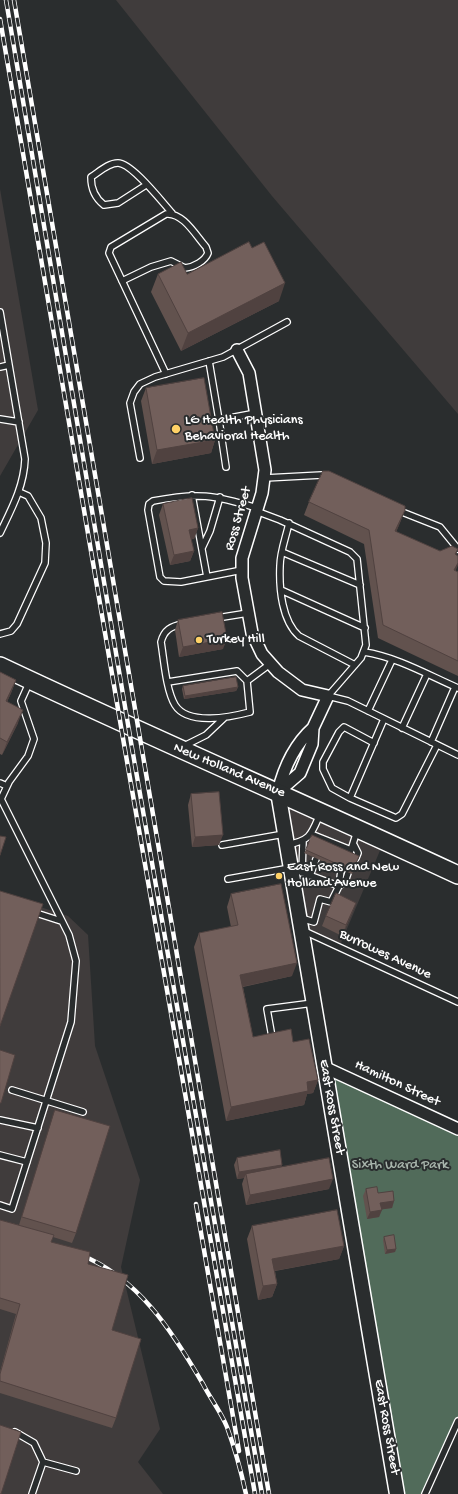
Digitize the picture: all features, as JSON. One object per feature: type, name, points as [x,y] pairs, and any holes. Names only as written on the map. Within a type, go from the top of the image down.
[{"type":"main road","name":"New Holland Avenue","points":[[0,666],[178,749],[321,812],[353,845],[458,875]]},
{"type":"street","name":"Ross Street","points":[[237,350],[249,373],[264,458],[265,478],[257,509],[244,548],[242,570],[252,633],[270,664],[302,690],[328,696]]},
{"type":"street","points":[[278,792],[300,773],[312,744],[313,728],[328,696]]},
{"type":"street","points":[[278,792],[287,764],[301,739],[313,728]]},
{"type":"street","name":"East Ross Street","points":[[278,792],[286,839],[296,870],[300,924],[397,1494]]},
{"type":"street","name":"Hamilton Street","points":[[324,1067],[458,1129]]},
{"type":"lane","points":[[122,281],[151,266],[164,262],[171,261],[185,268],[190,268],[206,258],[208,253],[206,248],[180,216],[172,213],[130,167],[118,163],[106,167],[91,177],[91,186],[98,200],[104,205],[118,203],[146,185]]},
{"type":"lane","points":[[166,374],[109,253],[111,247],[166,214],[172,213]]},
{"type":"lane","points":[[0,312],[25,459],[19,492],[0,533]]},
{"type":"lane","points":[[140,458],[130,403],[134,392],[140,384],[166,374],[223,357],[287,322]]},
{"type":"lane","points":[[209,361],[226,467]]},
{"type":"lane","points":[[0,366],[9,366]]},
{"type":"lane","points":[[219,420],[256,413]]},
{"type":"lane","points":[[0,419],[19,422]]},
{"type":"lane","points":[[265,478],[322,475],[338,481]]},
{"type":"lane","points":[[0,634],[11,631],[17,624],[45,563],[46,543],[41,518],[28,496],[19,492]]},
{"type":"lane","points":[[192,495],[207,577]]},
{"type":"lane","points":[[242,570],[181,582],[164,581],[160,576],[148,510],[149,504],[153,501],[192,495],[220,497],[257,509],[354,554],[358,564],[366,645],[364,652],[355,665],[328,696],[341,699],[368,711],[434,744],[458,754]]},
{"type":"lane","points":[[202,548],[210,531],[220,497]]},
{"type":"lane","points":[[388,505],[409,516],[440,527],[458,549]]},
{"type":"lane","points":[[289,523],[280,565],[281,590],[287,620],[292,630],[299,636],[355,665]]},
{"type":"lane","points":[[282,552],[360,585]]},
{"type":"lane","points":[[281,590],[365,628]]},
{"type":"lane","points":[[211,619],[248,612]]},
{"type":"lane","points":[[168,682],[237,671],[247,681],[250,712],[224,718],[191,716],[182,712],[175,706],[168,682],[161,642],[162,636],[168,629],[175,625],[190,623]]},
{"type":"lane","points":[[364,652],[376,654],[392,660],[456,687],[434,744],[402,814],[396,818],[350,798],[332,788],[323,769],[323,762],[338,732],[344,727],[374,743]]},
{"type":"lane","points":[[368,711],[392,660]]},
{"type":"lane","points":[[247,681],[270,664]]},
{"type":"lane","points":[[402,728],[427,674]]},
{"type":"lane","points":[[0,1205],[12,1209],[38,1128],[71,1022],[76,961],[69,935],[0,799],[7,786],[28,756],[34,739],[21,701],[30,680]]},
{"type":"lane","points":[[178,749],[206,735],[224,718]]},
{"type":"lane","points":[[350,798],[384,719]]},
{"type":"lane","points":[[0,783],[7,786]]},
{"type":"lane","points":[[296,870],[302,841],[311,834],[321,812]]},
{"type":"lane","points":[[311,834],[323,841],[353,845],[358,854],[356,858]]},
{"type":"lane","points":[[222,845],[286,839],[302,841]]},
{"type":"lane","points":[[310,876],[316,859]]},
{"type":"lane","points":[[228,878],[296,870],[339,886]]},
{"type":"lane","points":[[300,924],[314,922],[320,899],[332,902],[339,886],[342,870]]},
{"type":"lane","points":[[339,886],[345,882],[348,873]]},
{"type":"lane","points":[[23,909],[61,921]]},
{"type":"lane","name":"Burrowes Avenue","points":[[300,924],[458,1002]]},
{"type":"lane","points":[[272,1037],[267,1009],[313,1003]]},
{"type":"lane","points":[[12,1090],[83,1112]]},
{"type":"lane","points":[[0,1120],[38,1128]]},
{"type":"lane","points":[[0,1155],[27,1162]]},
{"type":"lane","points":[[425,1494],[458,1421]]},
{"type":"lane","points":[[7,1429],[25,1436],[34,1443],[43,1462],[32,1494]]},
{"type":"lane","points":[[43,1462],[76,1471]]},
{"type":"shaded area","points":[[116,0],[458,0],[458,414],[272,196]]},
{"type":"shaded area","points":[[0,189],[38,410],[0,476]]},
{"type":"shaded area","points":[[278,792],[384,841],[341,943],[301,930]]},
{"type":"shaded area","points":[[0,894],[68,916],[88,935],[95,1046],[140,1180],[121,1267],[160,1429],[138,1462],[163,1494],[0,1494]]},
{"type":"green space","name":"Sixth Ward Park","points":[[324,1067],[458,1129],[458,1421],[425,1494],[397,1494]]},
{"type":"building","points":[[249,242],[252,248],[264,242],[285,283],[188,333],[158,274],[181,262],[187,274]]},
{"type":"building","points":[[204,378],[215,440],[157,450],[146,388]]},
{"type":"building","points":[[323,471],[329,471],[405,506],[405,510],[395,531],[440,551],[452,546],[458,549],[455,554],[458,556],[458,563],[454,570],[458,572],[458,661],[383,625],[369,530],[309,502]]},
{"type":"building","points":[[192,498],[198,528],[189,530],[194,551],[174,555],[163,504]]},
{"type":"building","points":[[222,612],[227,639],[183,647],[178,620]]},
{"type":"building","points":[[0,672],[16,680],[6,701],[23,710],[7,742],[0,738]]},
{"type":"building","name":"Turkey Hill","points":[[236,677],[238,687],[185,696],[183,686]]},
{"type":"building","points":[[219,792],[223,835],[195,837],[191,794]]},
{"type":"building","points":[[312,835],[359,856],[353,871],[306,850]]},
{"type":"building","points":[[0,836],[6,837],[0,855]]},
{"type":"building","points":[[281,884],[297,963],[240,975],[253,1037],[291,1029],[293,1042],[309,1039],[318,1080],[307,1082],[308,1091],[231,1107],[199,933],[238,925],[231,894]]},
{"type":"building","points":[[0,891],[43,904],[0,1026]]},
{"type":"building","points":[[336,893],[356,903],[346,925],[326,916]]},
{"type":"building","points":[[0,1050],[15,1055],[1,1103],[0,1103]]},
{"type":"building","points":[[55,1110],[110,1126],[76,1233],[22,1217]]},
{"type":"building","points":[[280,1150],[282,1165],[239,1172],[237,1158]]},
{"type":"building","points":[[329,1158],[333,1179],[250,1195],[246,1174]]},
{"type":"building","points":[[377,1187],[378,1193],[393,1191],[394,1201],[380,1203],[382,1210],[370,1212],[366,1189]]},
{"type":"building","points":[[337,1210],[344,1246],[272,1259],[277,1284],[263,1286],[252,1226]]},
{"type":"building","points":[[0,1220],[54,1235],[51,1242],[90,1252],[88,1264],[128,1275],[112,1330],[141,1339],[116,1418],[0,1381],[0,1374],[20,1304],[0,1298]]},
{"type":"building","points":[[394,1235],[396,1249],[387,1250],[384,1237]]},
{"type":"building","points":[[0,1425],[21,1432],[1,1494],[0,1494]]},
{"type":"railway","points":[[6,0],[132,748],[262,1494]]},
{"type":"railway","points":[[14,0],[269,1494]]},
{"type":"railway","points":[[0,19],[124,744],[255,1494]]},
{"type":"railway","points":[[196,1204],[239,1451]]},
{"type":"railway","points":[[79,1254],[100,1264],[119,1277],[152,1308],[166,1326],[225,1421],[240,1468],[246,1494]]},
{"type":"place","name":"LG Health Physicians Behavioral Health","points":[[176,429]]},
{"type":"place","name":"Turkey Hill","points":[[199,640]]},
{"type":"place","name":"East Ross and New Holland Avenue","points":[[279,876]]}]
